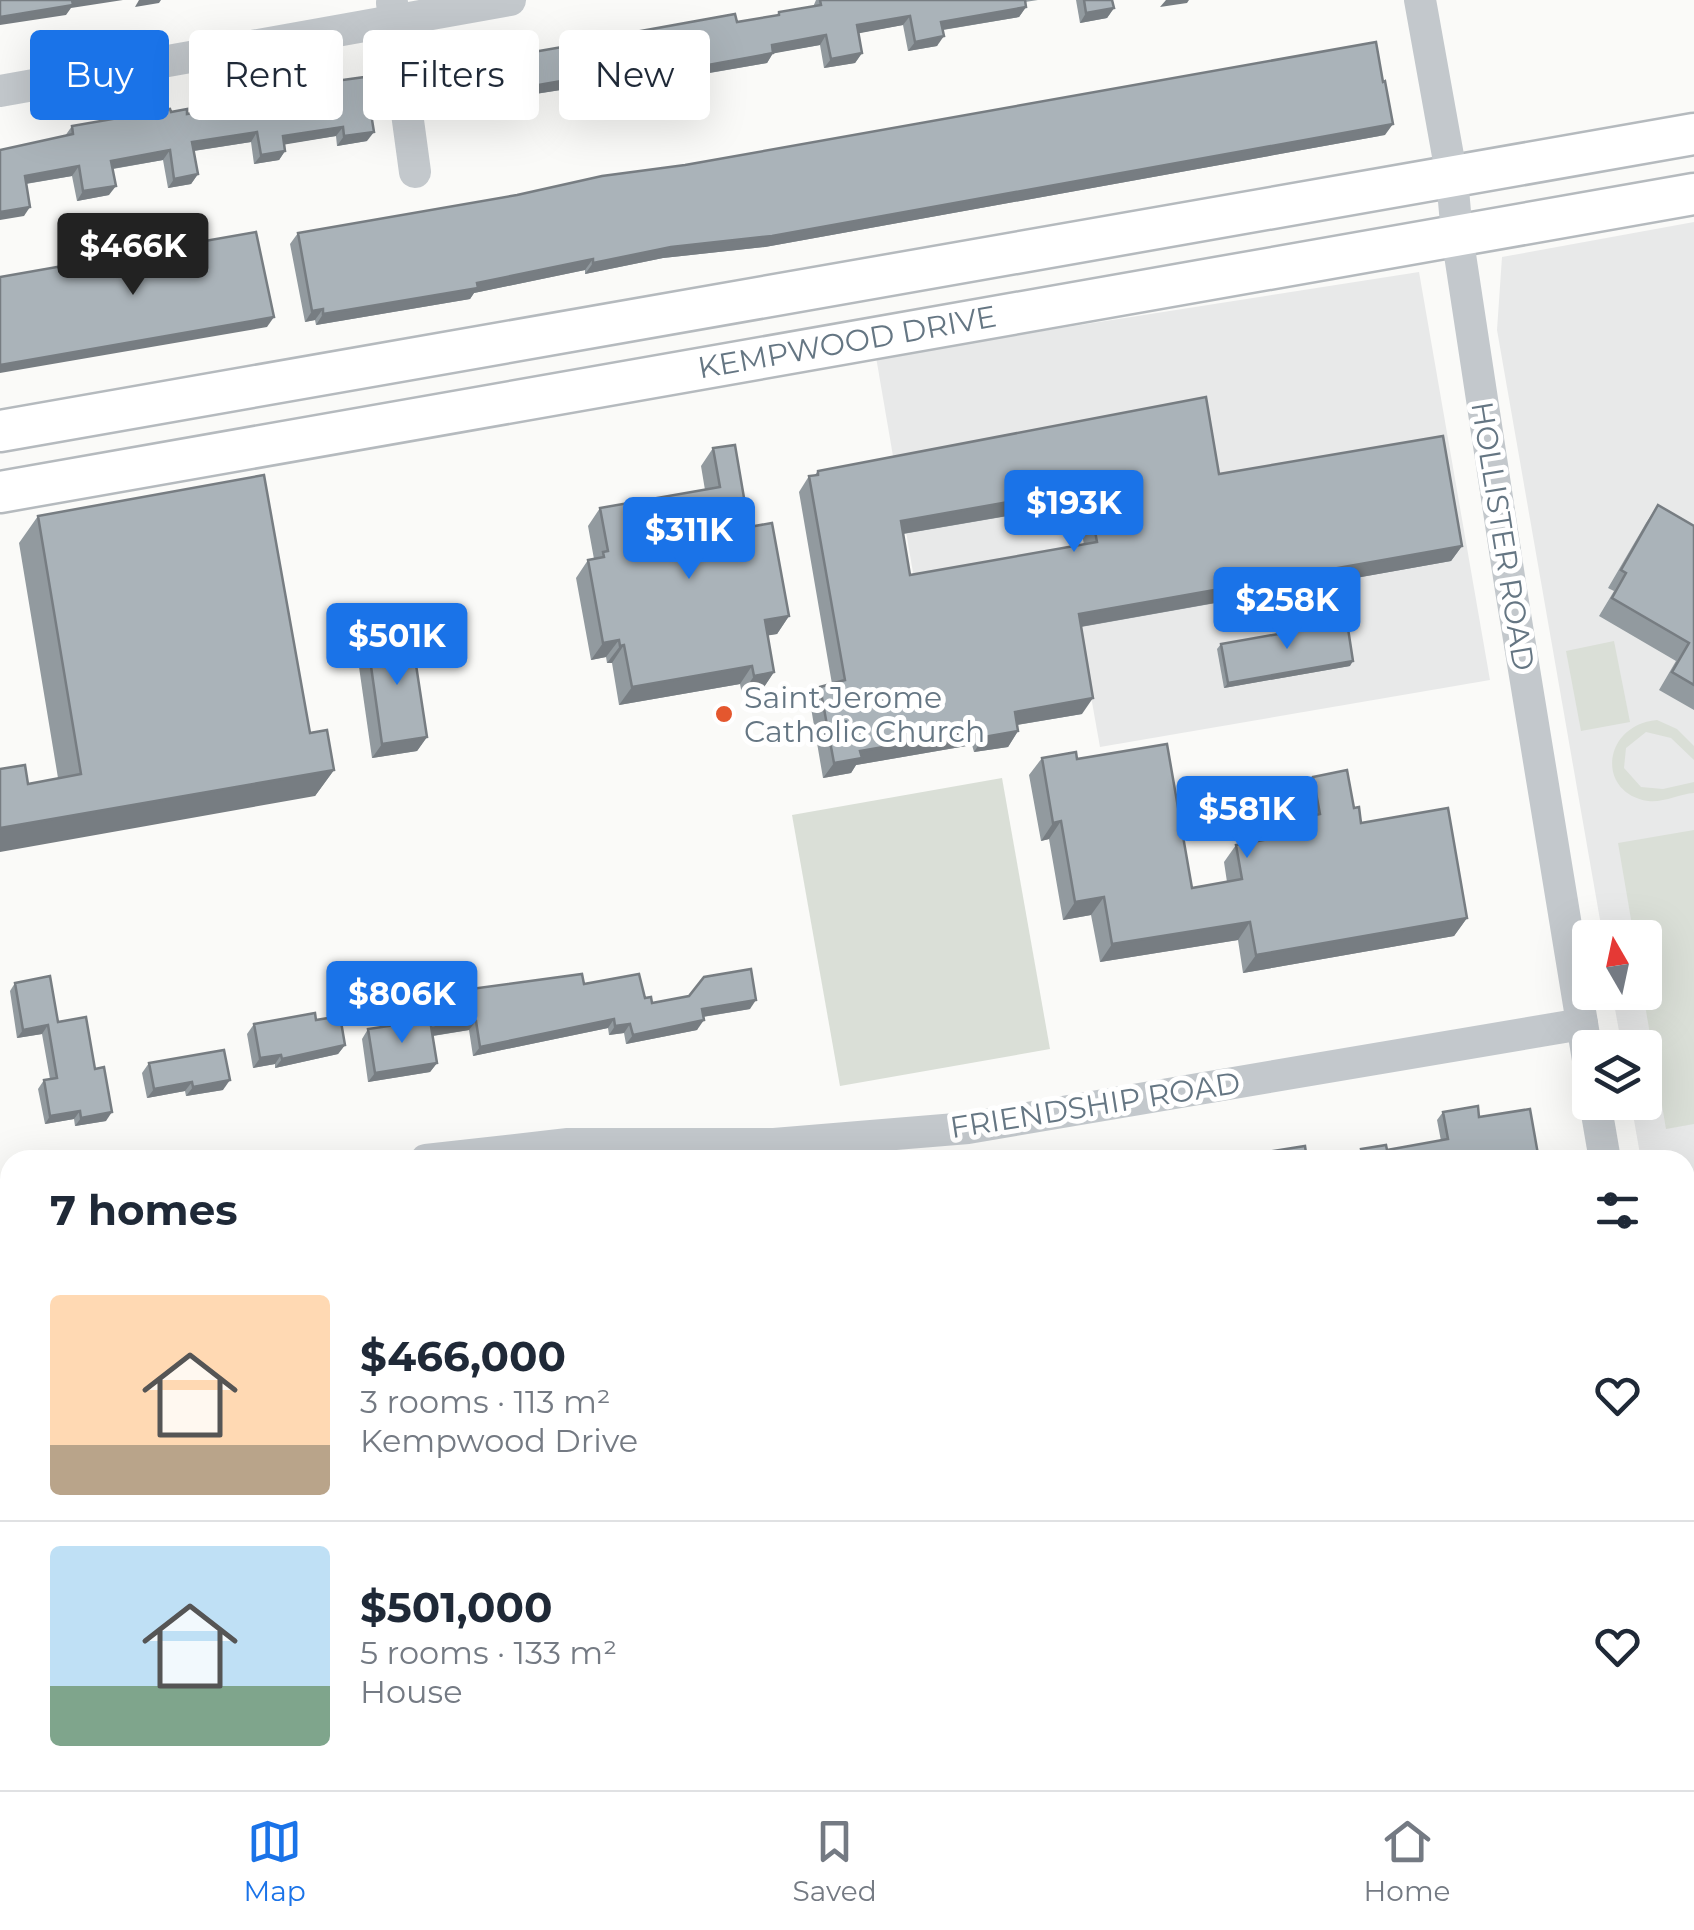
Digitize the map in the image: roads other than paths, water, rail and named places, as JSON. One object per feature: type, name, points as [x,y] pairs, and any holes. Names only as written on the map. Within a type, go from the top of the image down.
[{"type":"main road","name":"KEMPWOOD DRIVE","points":[[0,431],[1694,134]]},
{"type":"main road","name":"KEMPWOOD DRIVE","points":[[0,492],[1694,194]]},
{"type":"main road","points":[[1028,251],[1035,308]]},
{"type":"main road","points":[[515,341],[520,400]]},
{"type":"street","points":[[0,91],[393,11],[510,0]]},
{"type":"street","name":"HOLLISTER ROAD","points":[[1420,0],[1452,178],[1511,590],[1583,1030]]},
{"type":"street","points":[[393,11],[415,172]]},
{"type":"street","name":"FRIENDSHIP ROAD","points":[[515,1150],[568,1144],[774,1144],[968,1128],[1582,1024]]},
{"type":"street","points":[[1598,1120],[1602,1150]]},
{"type":"place","name":"Saint Jerome Catholic Church","points":[[724,714]]}]
